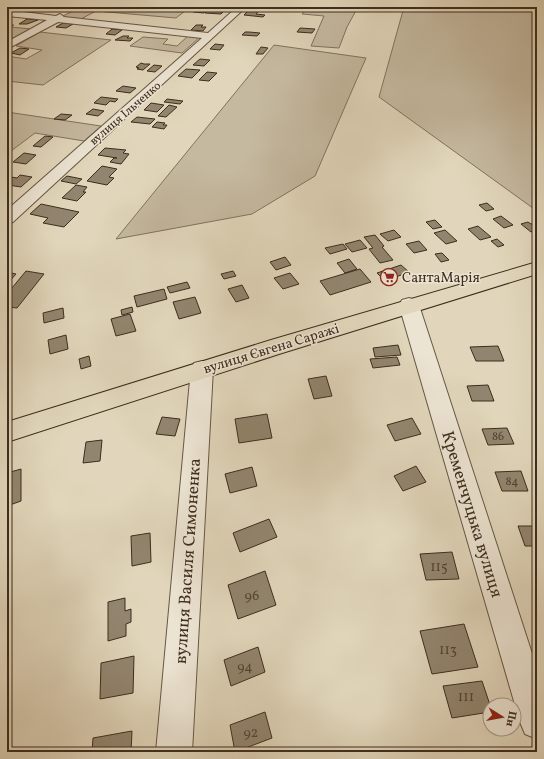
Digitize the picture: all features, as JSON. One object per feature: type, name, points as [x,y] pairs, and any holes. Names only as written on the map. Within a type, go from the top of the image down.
[{"type":"main road","name":"вулиця Євгена Саражі","points":[[7,432],[202,369],[409,305],[537,268]]},
{"type":"street","name":"вулиця Ільченко","points":[[7,219],[75,156],[155,87],[242,7]]},
{"type":"street","points":[[7,46],[73,10]]},
{"type":"street","points":[[7,13],[209,36]]},
{"type":"street","name":"Кременчуцька вулиця","points":[[409,305],[537,722]]},
{"type":"street","name":"вулиця Василя Симоненка","points":[[174,752],[202,369]]},
{"type":"shaded area","points":[[65,7],[190,7],[176,18],[96,11],[79,20],[59,18],[77,9]]},
{"type":"shaded area","points":[[308,7],[358,7],[347,27],[339,48],[311,46],[324,16],[302,14]]},
{"type":"shaded area","points":[[404,7],[537,7],[537,211],[379,97]]},
{"type":"shaded area","points":[[7,24],[14,25],[11,27],[31,29],[7,43]]},
{"type":"shaded area","points":[[40,32],[111,40],[43,85],[7,81],[7,56],[26,59],[42,50],[16,46]]},
{"type":"shaded area","points":[[188,36],[200,37],[182,53],[130,46],[143,37],[168,39],[163,44],[177,46]]},
{"type":"shaded area","points":[[274,45],[366,58],[315,176],[252,214],[116,239]]},
{"type":"shaded area","points":[[7,112],[101,126],[84,141],[35,133],[7,154]]},
{"type":"building","points":[[38,7],[45,7],[34,12],[26,11]]},
{"type":"building","points":[[196,8],[208,9],[204,13],[193,12]]},
{"type":"building","points":[[208,10],[223,12],[221,14],[205,13]]},
{"type":"building","points":[[249,10],[259,11],[256,14],[265,15],[263,17],[244,15]]},
{"type":"building","points":[[27,19],[38,20],[27,24],[19,24]]},
{"type":"building","points":[[63,23],[73,24],[66,28],[56,27]]},
{"type":"building","points":[[196,25],[203,25],[201,27],[206,27],[203,31],[191,30]]},
{"type":"building","points":[[300,28],[315,29],[312,33],[297,32]]},
{"type":"building","points":[[112,29],[122,30],[115,35],[106,34]]},
{"type":"building","points":[[245,32],[260,33],[257,36],[242,35]]},
{"type":"building","points":[[123,36],[133,38],[130,41],[115,40]]},
{"type":"building","points":[[215,44],[224,45],[220,50],[210,49]]},
{"type":"building","points":[[261,47],[268,48],[263,54],[256,54]]},
{"type":"building","points":[[20,48],[29,49],[20,55],[11,53]]},
{"type":"building","points":[[200,59],[210,60],[204,66],[193,65]]},
{"type":"building","points":[[141,63],[150,64],[143,70],[137,69],[139,68],[136,67]]},
{"type":"building","points":[[154,65],[162,66],[155,72],[147,71]]},
{"type":"building","points":[[186,69],[200,70],[192,78],[178,76]]},
{"type":"building","points":[[207,72],[217,73],[209,81],[199,80]]},
{"type":"building","points":[[123,86],[136,88],[130,93],[116,91]]},
{"type":"building","points":[[101,97],[118,99],[115,102],[110,101],[106,105],[94,103]]},
{"type":"building","points":[[167,99],[183,101],[180,104],[164,102]]},
{"type":"building","points":[[151,103],[164,105],[157,112],[144,110]]},
{"type":"building","points":[[169,105],[177,107],[166,117],[158,116]]},
{"type":"building","points":[[93,109],[104,111],[98,116],[86,114]]},
{"type":"building","points":[[61,114],[72,115],[65,120],[54,119]]},
{"type":"building","points":[[137,117],[155,119],[150,124],[131,122]]},
{"type":"building","points":[[157,122],[165,123],[163,125],[167,125],[164,129],[152,127]]},
{"type":"building","points":[[45,136],[53,137],[41,147],[33,146]]},
{"type":"building","points":[[105,148],[126,150],[123,153],[129,154],[121,164],[110,162],[114,158],[117,158],[98,155]]},
{"type":"building","points":[[24,153],[36,155],[26,164],[13,162]]},
{"type":"building","points":[[102,166],[117,169],[109,177],[114,178],[107,185],[87,181]]},
{"type":"building","points":[[20,175],[32,177],[21,187],[8,185],[10,184],[7,183],[7,180],[11,177],[17,178]]},
{"type":"building","points":[[67,176],[82,179],[76,184],[61,181]]},
{"type":"building","points":[[76,185],[87,187],[83,192],[86,192],[77,201],[62,198]]},
{"type":"building","points":[[487,203],[494,209],[486,211],[479,205]]},
{"type":"building","points":[[41,204],[79,212],[64,227],[43,223],[48,218],[30,214]]},
{"type":"building","points":[[501,216],[513,225],[504,228],[493,219]]},
{"type":"building","points":[[435,220],[442,227],[433,229],[426,222]]},
{"type":"building","points":[[528,222],[531,224],[537,223],[537,230],[531,232],[521,224]]},
{"type":"building","points":[[478,226],[491,237],[480,240],[468,229]]},
{"type":"building","points":[[394,230],[401,237],[388,241],[380,234]]},
{"type":"building","points":[[445,230],[457,241],[446,244],[434,233]]},
{"type":"building","points":[[375,235],[384,246],[382,247],[393,260],[380,263],[369,249],[373,248],[364,237]]},
{"type":"building","points":[[497,239],[504,245],[498,247],[491,241]]},
{"type":"building","points":[[360,240],[367,248],[352,252],[345,244]]},
{"type":"building","points":[[419,241],[427,250],[414,253],[406,244]]},
{"type":"building","points":[[343,244],[347,249],[330,254],[325,248]]},
{"type":"building","points":[[442,253],[449,260],[441,262],[435,254]]},
{"type":"building","points":[[285,257],[291,265],[276,270],[270,262]]},
{"type":"building","points":[[349,259],[357,269],[345,273],[337,263]]},
{"type":"building","name":"СантаМарія","points":[[401,265],[409,272],[385,281],[377,273]]},
{"type":"building","points":[[360,269],[371,282],[330,295],[320,281]]},
{"type":"building","points":[[26,271],[44,274],[17,308],[7,307],[7,294]]},
{"type":"building","points":[[233,271],[236,276],[224,279],[221,274]]},
{"type":"building","points":[[7,272],[16,274],[7,284]]},
{"type":"building","points":[[290,273],[299,284],[283,289],[274,278]]},
{"type":"building","points":[[187,282],[190,288],[170,293],[167,287]]},
{"type":"building","points":[[242,285],[249,298],[236,302],[228,289]]},
{"type":"building","points":[[164,289],[167,299],[137,307],[134,296]]},
{"type":"building","points":[[195,297],[201,313],[179,319],[173,302]]},
{"type":"building","points":[[132,307],[133,312],[122,315],[121,310]]},
{"type":"building","points":[[63,308],[64,318],[44,323],[43,313]]},
{"type":"building","points":[[130,314],[136,331],[116,336],[111,319]]},
{"type":"building","points":[[66,335],[68,349],[50,354],[48,340]]},
{"type":"building","points":[[398,345],[401,355],[375,357],[373,348]]},
{"type":"building","points":[[498,346],[504,361],[476,361],[470,347]]},
{"type":"building","points":[[89,356],[91,366],[81,369],[79,359]]},
{"type":"building","points":[[397,357],[400,365],[373,368],[370,359]]},
{"type":"building","points":[[326,376],[332,396],[314,399],[308,379]]},
{"type":"building","points":[[488,385],[494,401],[472,401],[467,386]]},
{"type":"building","points":[[267,414],[272,438],[239,443],[235,419]]},
{"type":"building","points":[[162,417],[180,419],[175,436],[156,434]]},
{"type":"building","points":[[412,418],[421,434],[395,441],[387,425]]},
{"type":"building","points":[[507,428],[514,444],[488,445],[482,429]]},
{"type":"building","points":[[102,440],[100,461],[83,463],[86,442]]},
{"type":"building","points":[[416,466],[426,482],[403,491],[394,476]]},
{"type":"building","points":[[252,467],[257,486],[230,493],[225,474]]},
{"type":"building","points":[[21,469],[21,501],[7,506],[7,473]]},
{"type":"building","points":[[521,471],[528,491],[502,491],[495,472]]},
{"type":"building","points":[[269,519],[277,537],[240,552],[233,533]]},
{"type":"building","points":[[518,526],[537,526],[537,546],[525,546]]},
{"type":"building","points":[[150,533],[151,562],[132,566],[131,536]]},
{"type":"building","points":[[452,552],[459,579],[426,580],[420,554]]},
{"type":"building","points":[[265,571],[276,605],[238,619],[228,585]]},
{"type":"building","points":[[125,598],[125,611],[131,609],[131,622],[126,624],[126,636],[108,641],[108,602]]},
{"type":"building","points":[[464,624],[478,667],[432,674],[420,631]]},
{"type":"building","points":[[258,647],[265,672],[231,686],[224,660]]},
{"type":"building","points":[[134,656],[133,693],[100,699],[101,663]]},
{"type":"building","points":[[482,681],[487,697],[482,697],[482,713],[452,718],[443,686]]},
{"type":"building","points":[[265,712],[272,738],[235,752],[230,725]]},
{"type":"building","points":[[132,731],[131,752],[92,752],[93,738]]},
{"type":"place","name":"СантаМарія","points":[[389,277]]}]
